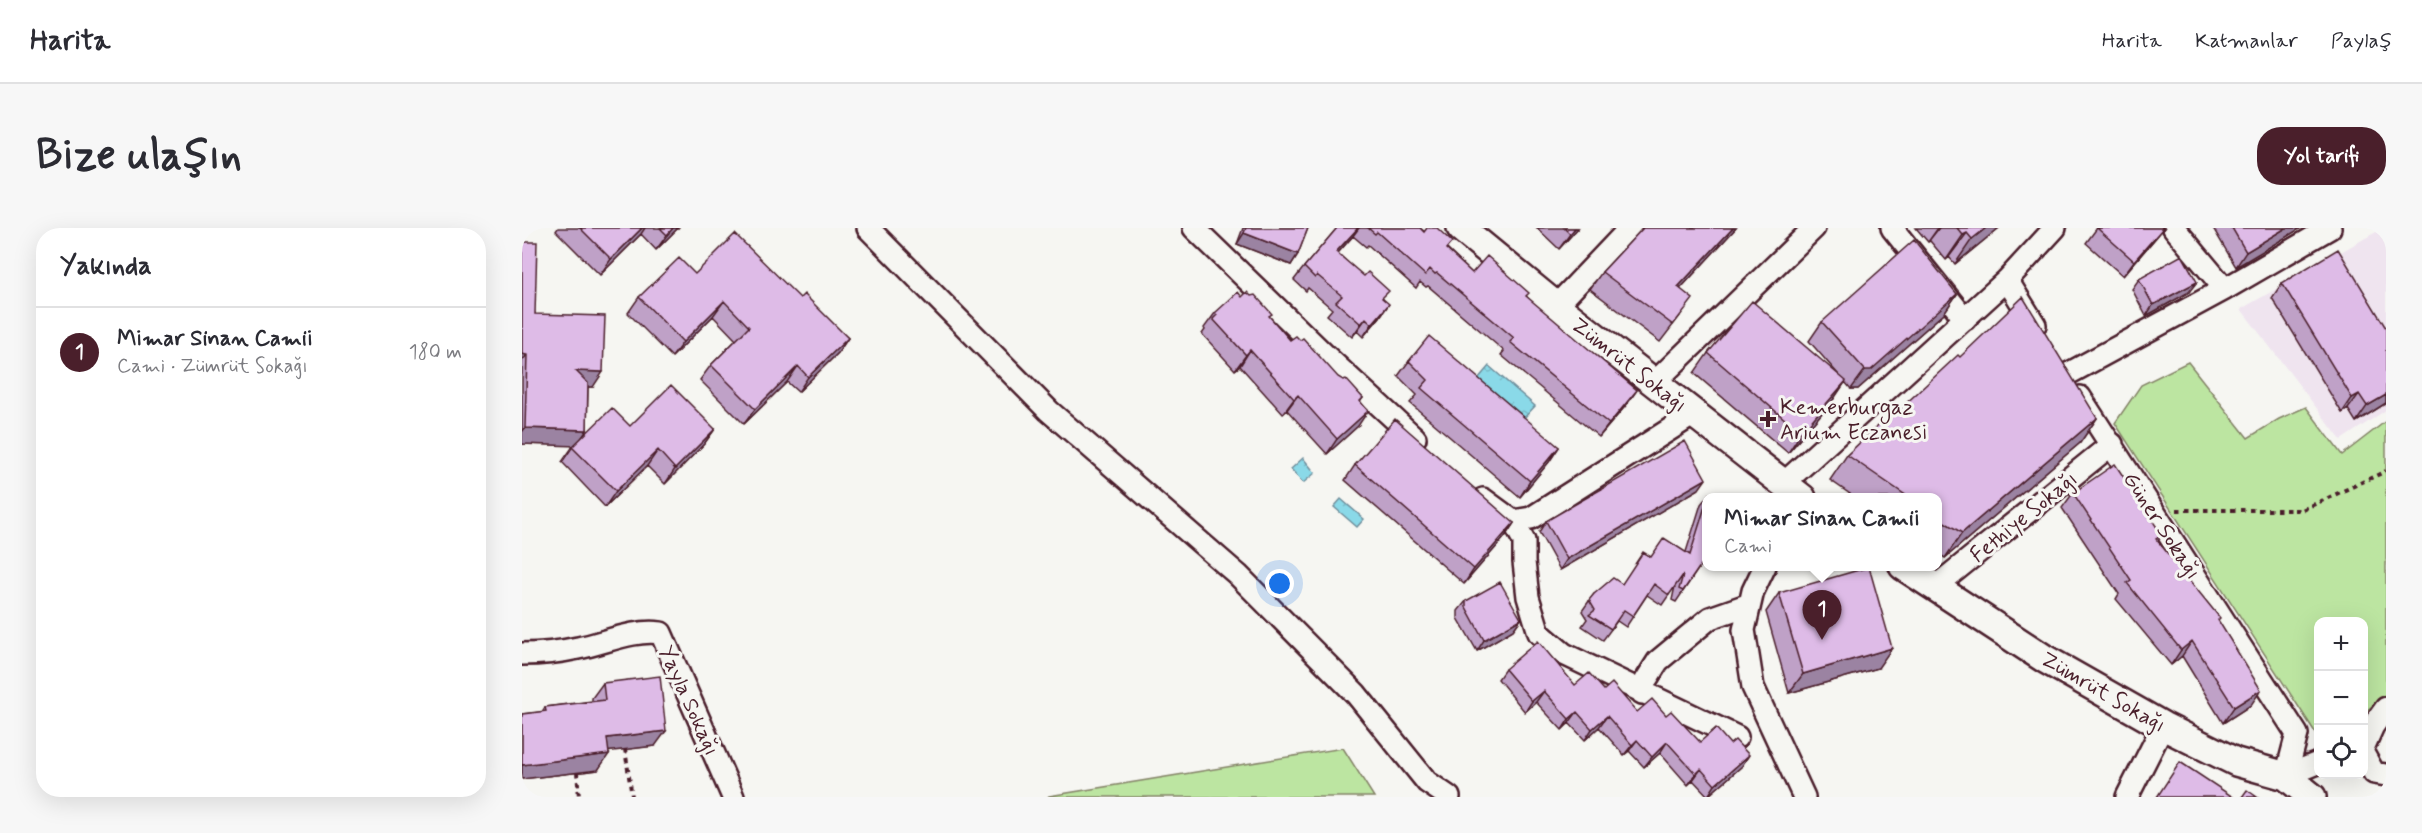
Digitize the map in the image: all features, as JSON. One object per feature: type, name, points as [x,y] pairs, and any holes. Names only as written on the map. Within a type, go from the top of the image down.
[{"type":"street","points":[[868,228],[1049,411],[1238,575],[1356,694],[1426,782],[1449,797]]},
{"type":"street","name":"Zümrüt Sokağı","points":[[1461,228],[1556,306],[1795,493]]},
{"type":"street","points":[[1556,306],[1630,228]]},
{"type":"street","points":[[1654,383],[1814,228]]},
{"type":"street","points":[[1892,228],[1965,319]]},
{"type":"street","points":[[1797,493],[1965,319],[2007,280],[2055,228]]},
{"type":"street","points":[[2174,228],[2225,289]]},
{"type":"street","points":[[2066,375],[2225,289],[2330,228]]},
{"type":"street","points":[[1201,230],[1326,356],[1430,452]]},
{"type":"street","name":"Güner Sokağı","points":[[2007,280],[2297,734],[2314,747]]},
{"type":"street","points":[[1513,521],[1531,518],[1694,414]]},
{"type":"street","name":"Fethiye Sokağı","points":[[1935,587],[2112,444]]},
{"type":"street","points":[[1465,484],[1513,521],[1524,541],[1528,597],[1539,633],[1564,654],[1737,737]]},
{"type":"street","points":[[1763,571],[1753,591],[1744,630],[1753,687],[1804,797]]},
{"type":"street","name":"Zümrüt Sokağı","points":[[1909,571],[2045,659],[2163,726],[2236,762],[2286,776],[2312,797]]},
{"type":"street","points":[[1642,693],[1646,680],[1658,661],[1710,618],[1750,604]]},
{"type":"street","name":"Yayla Sokağı","points":[[522,654],[543,654],[578,648],[646,631],[661,633],[733,797]]},
{"type":"street","points":[[2368,739],[2386,708]]},
{"type":"street","points":[[2127,797],[2163,726]]},
{"type":"street","points":[[2286,776],[2297,734]]},
{"type":"street","points":[[2368,762],[2374,773],[2386,775]]},
{"type":"street","points":[[2286,776],[2314,765]]},
{"type":"path","points":[[2152,508],[2198,511],[2302,510],[2386,471]]},
{"type":"path","points":[[625,749],[632,797]]},
{"type":"path","points":[[577,772],[579,797]]},
{"type":"shaded area","points":[[2386,228],[2386,410],[2341,440],[2241,309]]},
{"type":"green space","points":[[2188,362],[2248,438],[2279,419],[2306,407],[2342,455],[2386,421],[2386,694],[2368,710],[2368,617],[2314,617],[2314,730],[2115,423],[2141,385]]},
{"type":"green space","points":[[1343,748],[1374,797],[1048,797],[1049,796]]},
{"type":"water","points":[[1489,366],[1535,406],[1524,418],[1478,379]]},
{"type":"water","points":[[1303,458],[1315,473],[1303,483],[1291,469]]},
{"type":"water","points":[[1341,499],[1364,519],[1357,527],[1334,507]]},
{"type":"building","points":[[580,228],[642,228],[611,259]]},
{"type":"building","points":[[660,228],[673,228],[667,235]]},
{"type":"building","points":[[1246,228],[1308,228],[1298,254],[1244,233]]},
{"type":"building","points":[[1337,228],[1358,228],[1336,252],[1364,276],[1368,272],[1389,291],[1382,298],[1389,304],[1372,324],[1366,318],[1361,324],[1336,302],[1342,296],[1317,275],[1315,278],[1304,267]]},
{"type":"building","points":[[1368,228],[1420,228],[1424,232],[1427,228],[1437,228],[1452,242],[1446,249],[1472,273],[1487,256],[1529,293],[1526,296],[1637,390],[1609,424],[1510,342],[1514,338],[1437,273],[1435,274],[1430,269],[1425,275],[1377,232],[1375,234]]},
{"type":"building","points":[[1564,228],[1575,228],[1570,234]]},
{"type":"building","points":[[1643,228],[1733,228],[1678,287],[1693,299],[1673,325],[1602,272]]},
{"type":"building","points":[[1957,228],[1986,228],[1972,239],[1967,233],[1963,235]]},
{"type":"building","points":[[2097,228],[2163,228],[2134,261]]},
{"type":"building","points":[[2232,228],[2286,228],[2246,252]]},
{"type":"building","points":[[735,234],[800,298],[804,294],[848,338],[808,377],[798,366],[755,409],[711,365],[749,327],[724,301],[683,342],[639,297],[679,258],[695,274]]},
{"type":"building","points":[[1914,240],[1957,294],[1871,370],[1865,370],[1822,322]]},
{"type":"building","points":[[522,242],[537,242],[535,314],[605,316],[603,372],[576,371],[588,383],[587,430],[525,428],[527,355],[522,354]]},
{"type":"building","points":[[2338,249],[2386,328],[2386,395],[2367,406],[2359,394],[2352,398],[2282,283]]},
{"type":"building","points":[[2182,255],[2197,282],[2153,305],[2139,279]]},
{"type":"building","points":[[1238,292],[1242,297],[1247,292],[1251,296],[1255,295],[1272,314],[1269,316],[1290,340],[1296,336],[1300,340],[1303,338],[1338,377],[1346,379],[1363,398],[1360,401],[1368,411],[1337,439],[1298,395],[1294,399],[1250,350],[1246,355],[1213,319],[1217,315],[1215,313]]},
{"type":"building","points":[[2023,297],[2097,418],[1962,533],[1942,520],[1942,493],[1903,493],[1847,455],[1898,406],[1901,408],[1958,355],[1960,357]]},
{"type":"building","points":[[1752,301],[1846,381],[1801,433],[1708,353]]},
{"type":"building","points":[[1429,336],[1559,447],[1530,481],[1421,388],[1428,380],[1409,361]]},
{"type":"building","points":[[671,385],[715,429],[675,469],[658,450],[616,491],[572,447],[612,408],[630,426]]},
{"type":"building","points":[[1395,419],[1514,523],[1474,569],[1355,465]]},
{"type":"building","points":[[1685,441],[1706,479],[1567,559],[1546,521]]},
{"type":"building","points":[[2115,464],[2162,535],[2156,539],[2220,618],[2218,620],[2261,690],[2234,707],[2192,641],[2181,650],[2127,583],[2131,580],[2073,493]]},
{"type":"building","points":[[1702,516],[1702,563],[1683,591],[1679,589],[1683,575],[1669,595],[1654,584],[1633,616],[1624,610],[1611,629],[1589,615],[1595,610],[1589,600],[1594,594],[1613,578],[1622,584],[1643,552],[1651,557],[1664,538],[1690,555]]},
{"type":"building","points":[[1855,571],[1870,571],[1892,648],[1803,674],[1779,593]]},
{"type":"building","points":[[1500,582],[1521,619],[1484,640],[1466,607],[1466,601]]},
{"type":"building","points":[[1538,641],[1575,685],[1589,673],[1604,690],[1612,683],[1637,712],[1652,699],[1666,715],[1671,711],[1700,742],[1716,728],[1730,744],[1735,740],[1749,755],[1715,785],[1701,769],[1696,774],[1667,742],[1652,757],[1637,740],[1632,745],[1607,716],[1592,729],[1577,712],[1569,719],[1544,691],[1532,701],[1505,669]]},
{"type":"building","points":[[660,676],[666,731],[607,738],[609,754],[522,765],[522,714],[546,711],[545,707],[605,700],[603,683]]},
{"type":"building","points":[[2180,762],[2233,797],[2157,797]]},
{"type":"building","points":[[2247,790],[2257,797],[2242,797]]},
{"type":"place","name":"Kemerburgaz Arium Eczanesi","points":[[1768,419]]},
{"type":"place","name":"Mimar Sinan Camii","points":[[1822,640]]}]
